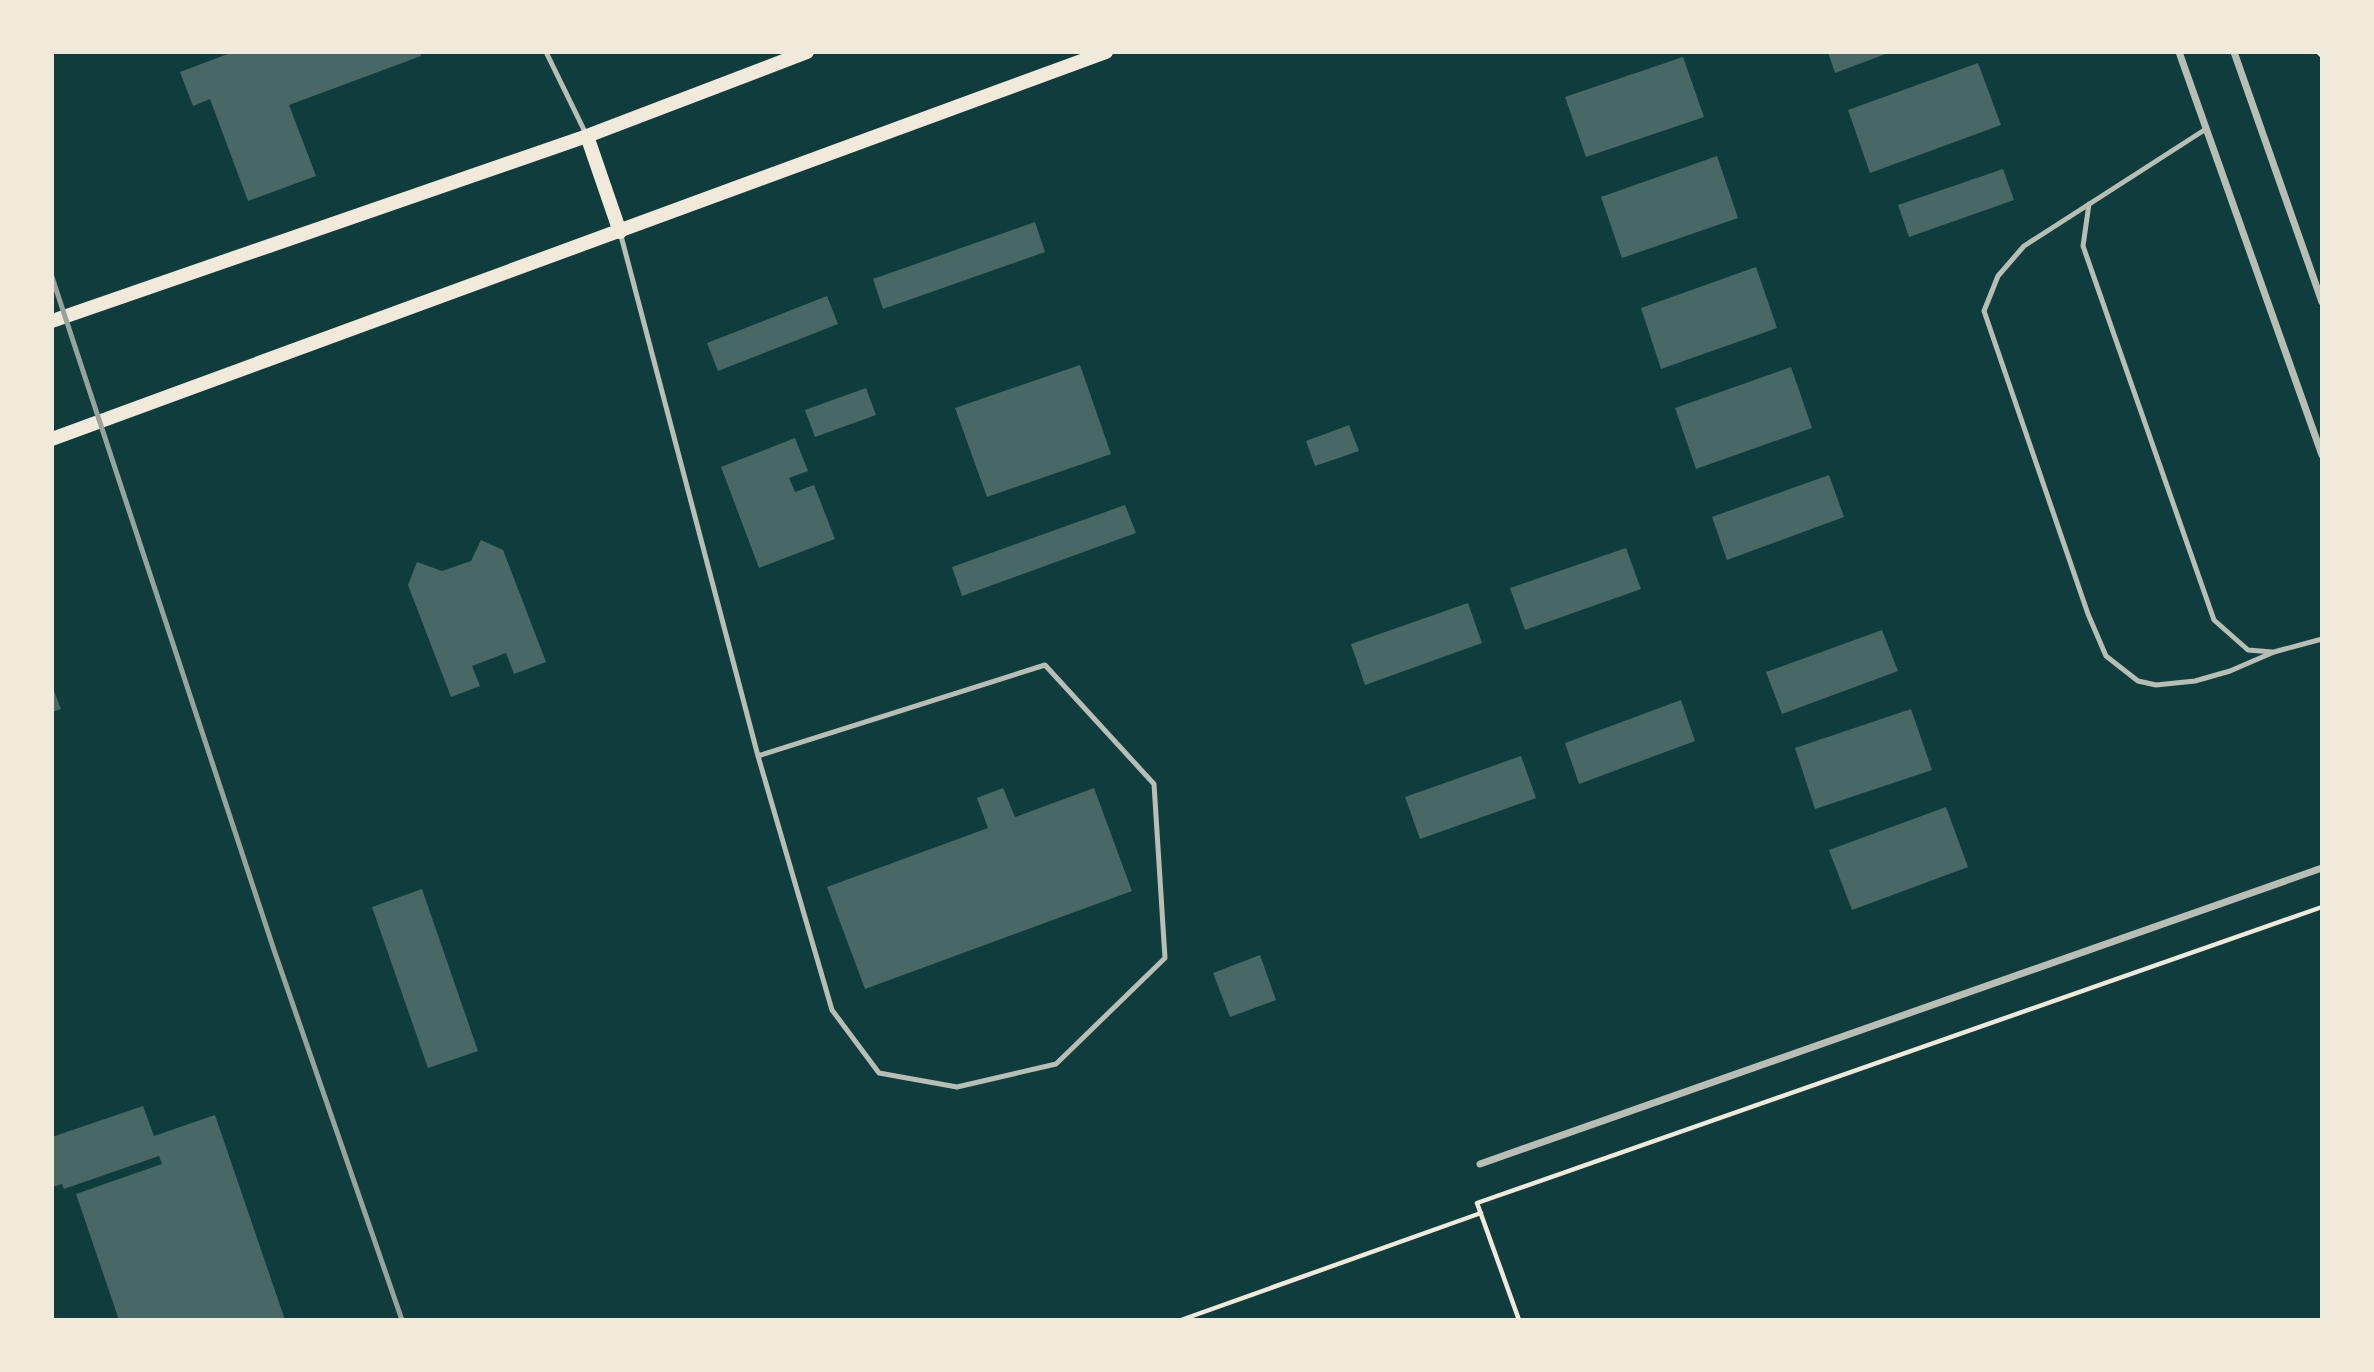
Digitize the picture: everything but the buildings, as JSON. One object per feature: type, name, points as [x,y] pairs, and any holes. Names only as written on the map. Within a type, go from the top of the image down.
[{"type":"main road","points":[[52,321],[587,136],[807,52]]},
{"type":"main road","points":[[52,439],[1105,52]]},
{"type":"main road","points":[[587,136],[620,232]]},
{"type":"street","points":[[2179,52],[2322,455]]},
{"type":"street","points":[[2234,52],[2322,302]]},
{"type":"street","points":[[1480,1164],[2322,867]]},
{"type":"lane","points":[[546,52],[587,136]]},
{"type":"lane","points":[[2206,129],[2024,246],[1998,276],[1984,311],[2088,614],[2106,656],[2138,681],[2156,685],[2195,681],[2230,671],[2274,652],[2322,639]]},
{"type":"lane","points":[[2089,204],[2083,246],[2214,620],[2248,650],[2274,652]]},
{"type":"lane","points":[[620,232],[758,756],[832,1010],[879,1073],[957,1087],[1056,1064],[1165,958],[1154,784],[1045,664],[758,756]]},
{"type":"path","points":[[1519,1320],[1477,1203],[2322,907]]},
{"type":"path","points":[[1181,1320],[1480,1213]]},
{"type":"railway","points":[[52,277],[274,950],[402,1320]]}]
